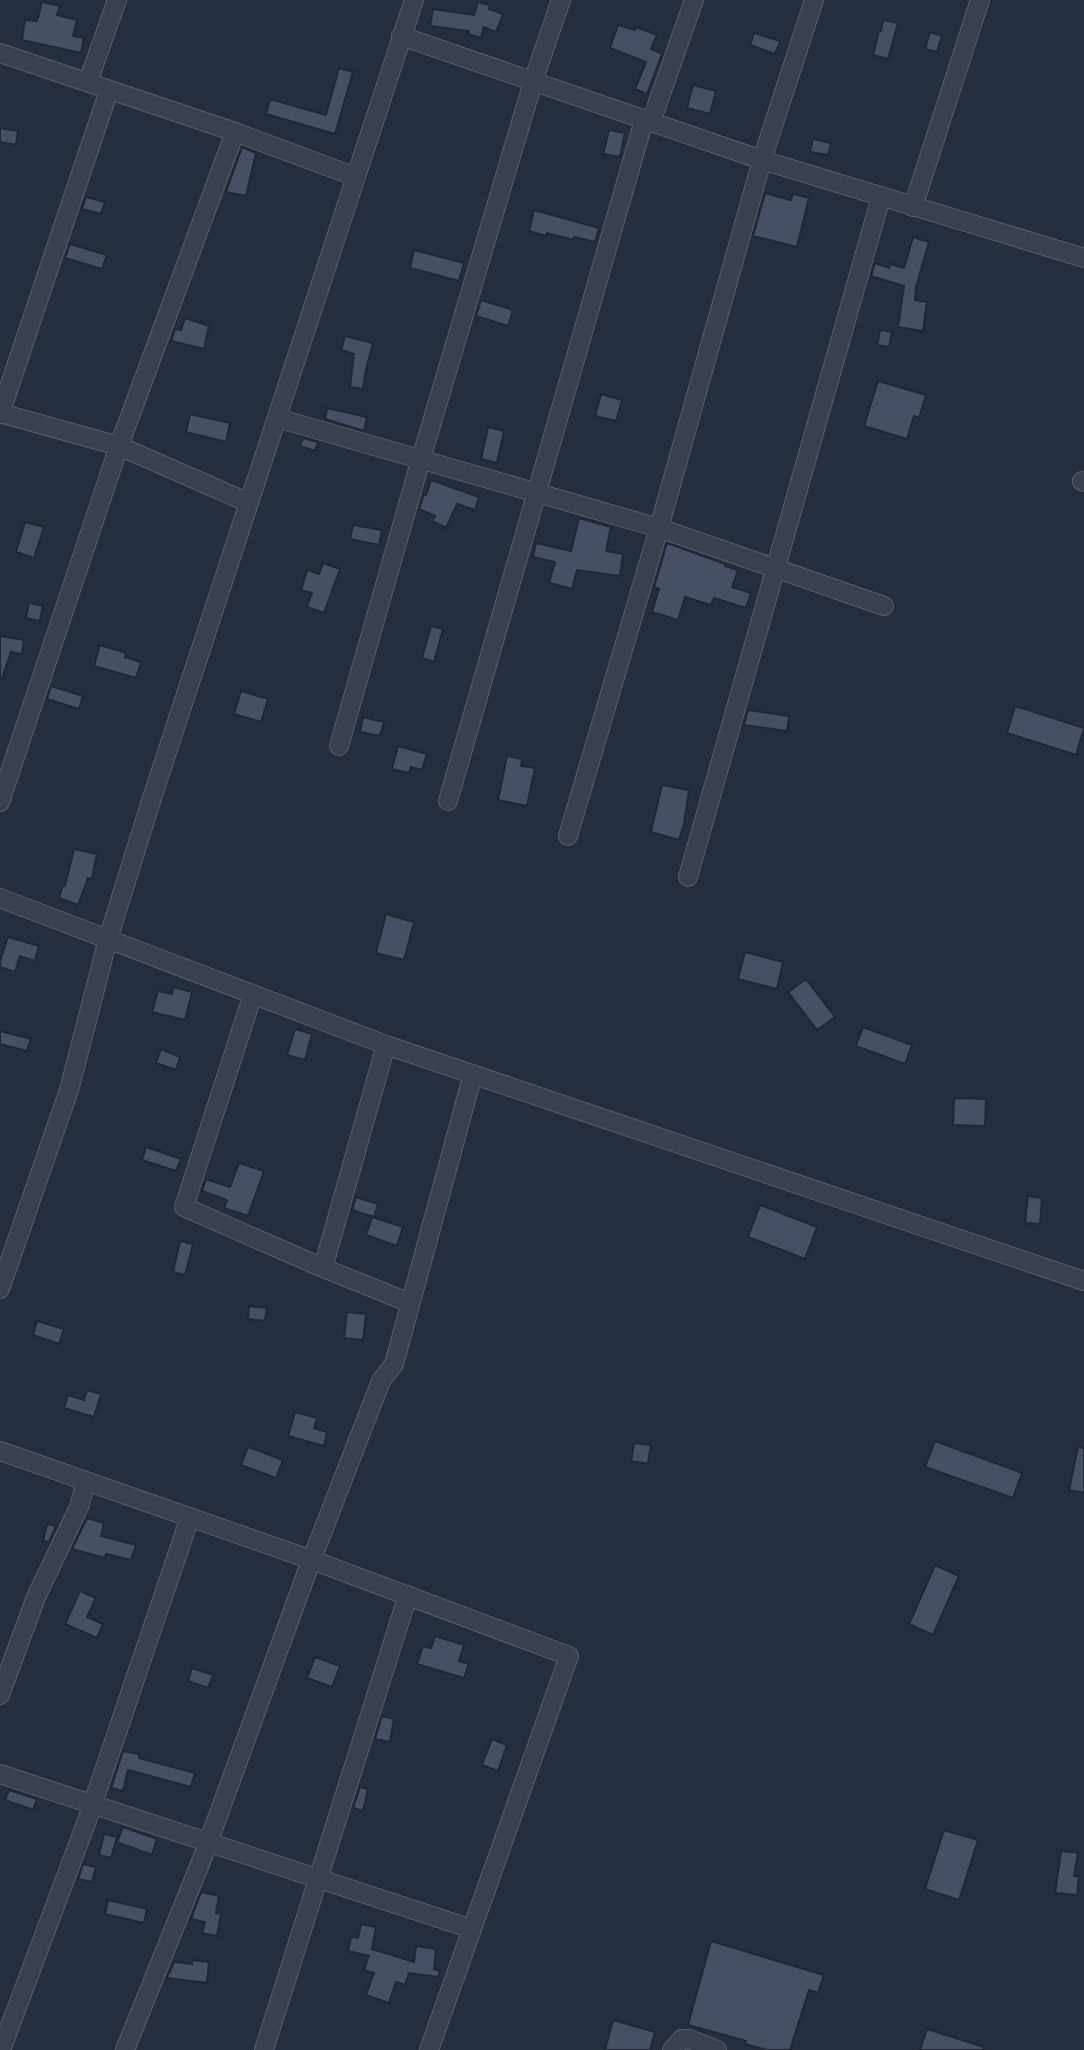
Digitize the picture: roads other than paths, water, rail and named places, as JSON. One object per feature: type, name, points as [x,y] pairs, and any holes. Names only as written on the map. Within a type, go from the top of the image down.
[{"type":"street","points":[[88,82],[117,0]]},
{"type":"street","points":[[0,1289],[69,1090],[108,939],[156,786],[414,0]]},
{"type":"street","points":[[339,746],[533,82],[561,0]]},
{"type":"street","points":[[448,801],[648,121],[694,0]]},
{"type":"street","points":[[568,836],[659,528],[762,160],[814,0]]},
{"type":"street","points":[[913,207],[980,0]]},
{"type":"street","points":[[401,36],[762,160],[1084,258]]},
{"type":"street","points":[[0,53],[235,132],[356,177]]},
{"type":"street","points":[[109,90],[0,414],[119,446],[249,503]]},
{"type":"street","points":[[0,802],[119,446],[235,132]]},
{"type":"street","points":[[688,877],[881,197]]},
{"type":"street","points":[[277,418],[659,528],[884,606]]},
{"type":"street","points":[[0,898],[386,1045],[1084,1281]]},
{"type":"street","points":[[253,994],[184,1207],[410,1303]]},
{"type":"street","points":[[323,1268],[386,1045]]},
{"type":"street","points":[[125,2050],[208,1844],[381,1381],[394,1364],[473,1074]]},
{"type":"street","points":[[0,1451],[312,1560],[569,1656],[429,2050]]},
{"type":"street","points":[[0,1695],[36,1597],[79,1507],[86,1481]]},
{"type":"street","points":[[1,2050],[92,1805],[190,1517]]},
{"type":"street","points":[[264,2050],[408,1595]]},
{"type":"street","points":[[0,1774],[472,1929]]},
{"type":"street","points":[[672,2050],[682,2039],[717,2050]]}]
